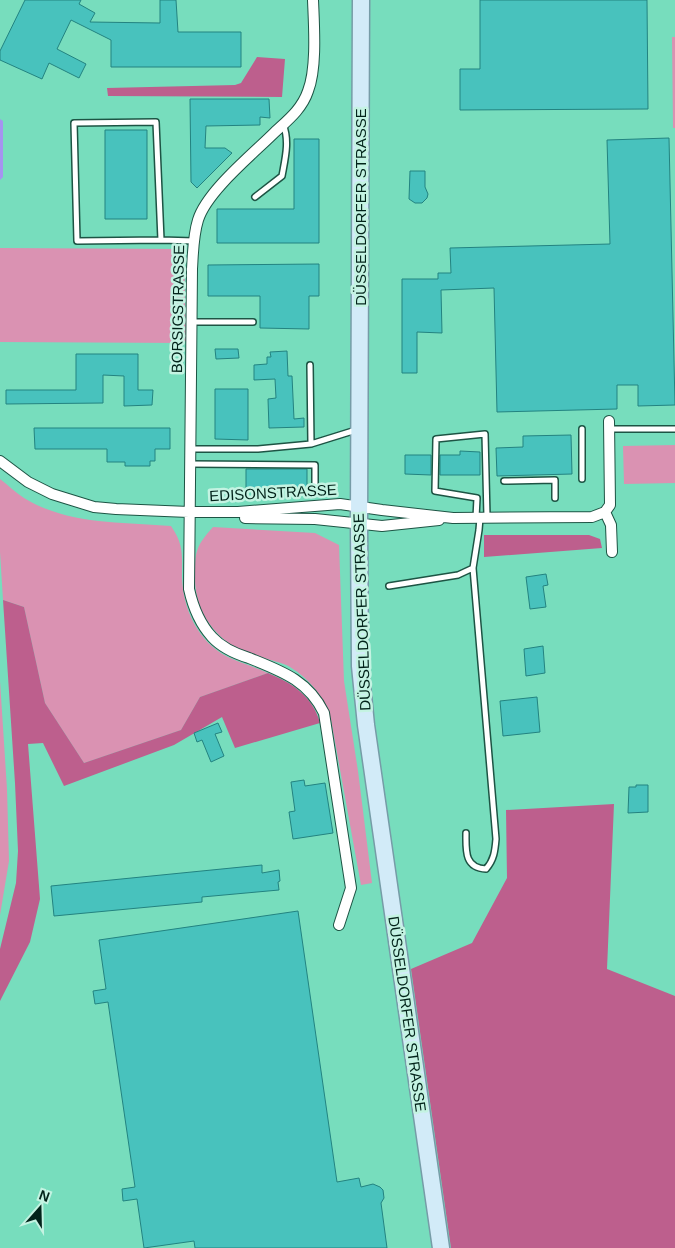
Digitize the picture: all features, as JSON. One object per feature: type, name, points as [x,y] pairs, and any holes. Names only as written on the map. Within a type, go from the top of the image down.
[{"type":"main road","name":"DÜSSELDORFER STRASSE","points":[[361,0],[358,524],[360,666],[366,725],[441,1248]]},
{"type":"street","name":"BORSIGSTRASSE","points":[[313,0],[312,69],[308,93],[294,115],[225,181],[209,200],[198,219],[194,241],[188,589],[192,603],[204,627],[213,638],[226,648],[294,678],[310,691],[324,713],[351,888],[339,925]]},
{"type":"street","points":[[453,518],[592,517],[605,512],[610,505],[609,425]]},
{"type":"street","name":"EDISONSTRASSE","points":[[0,461],[28,482],[52,494],[94,506],[116,509],[246,512],[340,504],[453,518]]},
{"type":"street","name":"EDISONSTRASSE","points":[[189,512],[240,518],[315,519],[382,526],[453,518]]},
{"type":"street","points":[[605,512],[611,525],[612,552]]},
{"type":"lane","points":[[161,240],[156,122],[74,123],[77,242],[194,241]]},
{"type":"lane","points":[[255,197],[282,176],[286,156],[287,134],[284,124]]},
{"type":"lane","points":[[192,322],[254,322]]},
{"type":"lane","points":[[310,365],[311,444]]},
{"type":"lane","points":[[609,425],[675,429]]},
{"type":"lane","points":[[582,429],[582,479]]},
{"type":"lane","points":[[190,450],[258,449],[311,444],[359,430]]},
{"type":"lane","points":[[466,833],[467,854],[470,863],[478,869],[486,869],[491,863],[496,840],[473,568],[480,530],[481,518],[485,434],[436,439],[435,491],[477,498],[481,518]]},
{"type":"lane","points":[[190,464],[315,465],[315,488]]},
{"type":"lane","points":[[504,481],[555,480],[556,498]]},
{"type":"lane","points":[[389,586],[458,575],[473,568]]},
{"type":"shaded area","points":[[672,37],[675,37],[675,128],[673,128]]},
{"type":"shaded area","points":[[257,57],[285,59],[282,97],[108,96],[107,88],[235,85],[241,83]]},
{"type":"shaded area","points":[[0,119],[3,121],[3,177],[0,180]]},
{"type":"shaded area","points":[[0,248],[184,249],[186,341],[182,343],[0,342]]},
{"type":"shaded area","points":[[675,445],[675,483],[624,484],[623,446]]},
{"type":"shaded area","points":[[0,479],[18,494],[41,507],[77,518],[115,523],[171,526],[181,550],[185,601],[201,634],[217,651],[268,673],[200,697],[181,730],[84,763],[45,703],[24,607],[3,600],[0,552]]},
{"type":"shaded area","points":[[213,527],[315,533],[339,545],[344,681],[358,771],[372,883],[361,885],[331,720],[325,704],[316,690],[298,672],[284,664],[233,646],[216,632],[204,615],[195,586],[196,554],[203,539]]},
{"type":"shaded area","points":[[484,535],[589,535],[600,539],[602,548],[484,557]]},
{"type":"shaded area","points":[[3,600],[24,607],[45,703],[84,763],[181,730],[200,697],[268,673],[293,686],[307,698],[320,723],[235,748],[222,717],[174,745],[64,786],[43,743],[28,744],[40,899],[30,942],[0,1001],[0,949],[16,883],[18,851]]},
{"type":"shaded area","points":[[0,681],[7,789],[9,861],[0,915]]},
{"type":"shaded area","points":[[614,804],[607,969],[675,996],[675,1248],[451,1248],[411,969],[472,943],[507,878],[506,810]]},
{"type":"building","points":[[25,0],[81,0],[79,4],[95,13],[90,22],[160,23],[160,0],[176,0],[178,32],[241,32],[241,67],[111,67],[111,40],[71,20],[57,49],[86,64],[79,78],[49,63],[42,79],[0,60],[0,51]]},
{"type":"building","points":[[480,0],[647,0],[648,109],[460,110],[460,69],[480,69]]},
{"type":"building","points":[[190,99],[269,99],[270,118],[260,117],[260,125],[206,126],[205,148],[225,148],[232,153],[197,188],[191,182]]},
{"type":"building","points":[[105,130],[147,130],[147,219],[105,219]]},
{"type":"building","points":[[669,138],[675,405],[638,406],[638,385],[617,385],[617,409],[497,412],[494,288],[441,290],[442,333],[417,332],[417,373],[402,373],[402,279],[438,279],[438,273],[451,273],[450,248],[610,244],[607,140]]},
{"type":"building","points":[[294,139],[319,139],[319,243],[217,243],[217,209],[294,209]]},
{"type":"building","points":[[410,171],[425,171],[425,187],[428,194],[422,203],[415,203],[409,199]]},
{"type":"building","points":[[319,264],[319,296],[309,296],[309,329],[260,328],[260,296],[208,296],[208,265]]},
{"type":"building","points":[[215,349],[238,349],[239,358],[216,359]]},
{"type":"building","points":[[287,351],[288,376],[292,376],[294,419],[304,418],[304,427],[269,428],[268,399],[276,398],[275,379],[254,380],[254,365],[267,364],[267,357],[271,357],[270,352]]},
{"type":"building","points":[[76,354],[138,354],[138,390],[153,390],[152,405],[124,406],[124,376],[103,375],[103,403],[6,404],[6,390],[76,390]]},
{"type":"building","points":[[215,389],[248,389],[248,440],[215,439]]},
{"type":"building","points":[[34,428],[170,428],[170,449],[155,449],[155,461],[150,461],[150,466],[125,466],[125,462],[107,462],[107,449],[35,449]]},
{"type":"building","points":[[571,435],[572,474],[497,476],[496,448],[523,447],[523,436]]},
{"type":"building","points":[[460,451],[480,452],[480,475],[440,475],[440,455],[460,455]]},
{"type":"building","points":[[405,455],[431,455],[431,475],[405,474]]},
{"type":"building","points":[[246,469],[307,469],[307,489],[246,489]]},
{"type":"building","points":[[546,574],[548,585],[543,586],[546,607],[530,609],[526,577]]},
{"type":"building","points":[[543,646],[545,673],[526,676],[524,649]]},
{"type":"building","points":[[537,697],[540,732],[503,736],[500,701]]},
{"type":"building","points":[[218,723],[222,732],[215,734],[224,756],[211,762],[202,740],[197,742],[194,733]]},
{"type":"building","points":[[304,780],[305,786],[325,783],[333,833],[293,839],[289,812],[295,811],[291,782]]},
{"type":"building","points":[[636,785],[648,785],[648,812],[628,813],[629,787],[636,787]]},
{"type":"building","points":[[262,865],[262,873],[279,870],[279,890],[202,897],[202,902],[54,916],[51,886]]},
{"type":"building","points":[[298,911],[337,1182],[359,1178],[361,1187],[373,1184],[383,1190],[384,1198],[381,1203],[387,1248],[195,1248],[194,1241],[144,1248],[137,1199],[123,1201],[122,1189],[135,1187],[108,1002],[95,1004],[93,991],[106,989],[99,940]]}]
